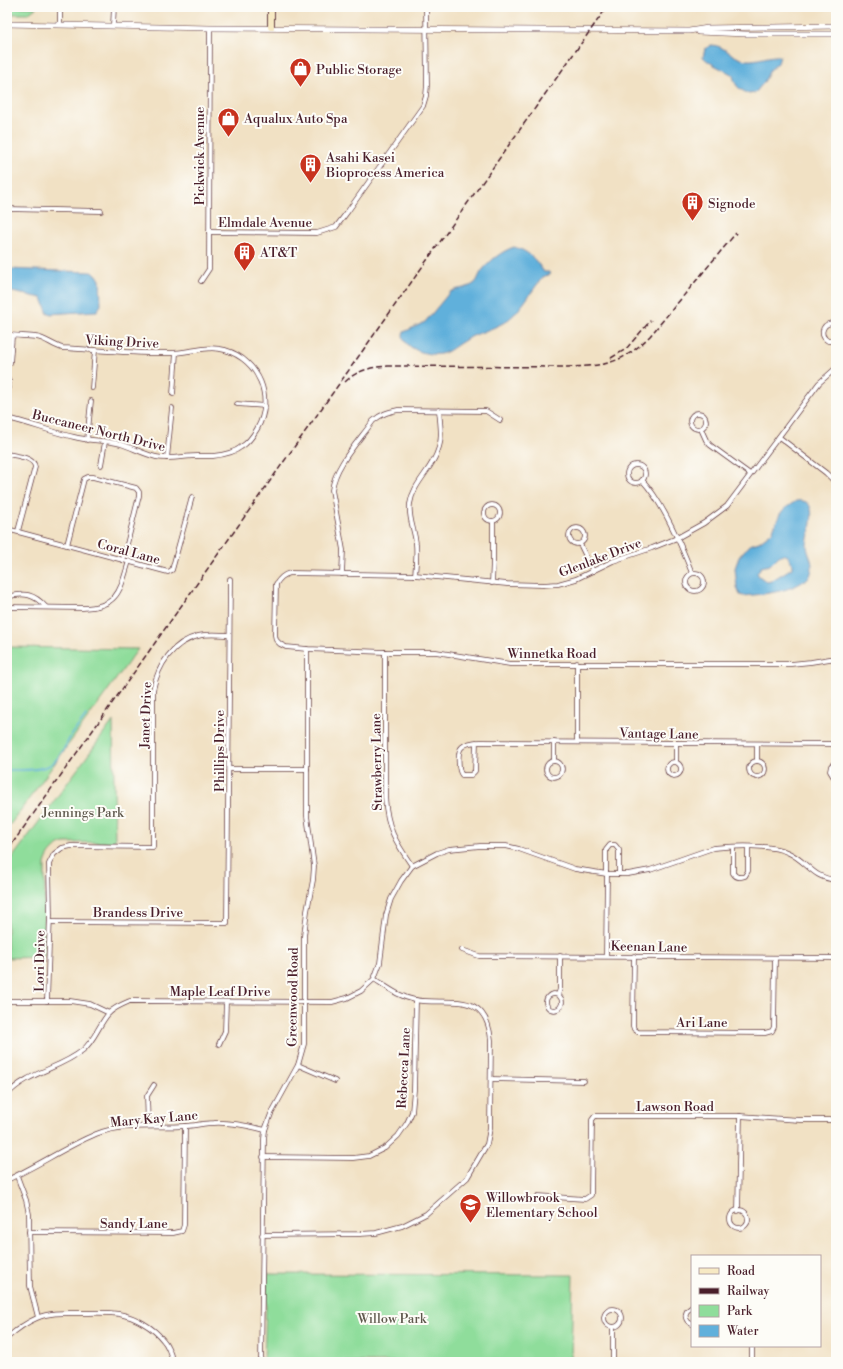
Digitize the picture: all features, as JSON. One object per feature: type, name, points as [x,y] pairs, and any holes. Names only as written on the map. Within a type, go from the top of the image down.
[{"type":"main road","points":[[271,7],[271,27]]},
{"type":"street","points":[[60,7],[60,25]]},
{"type":"street","points":[[113,25],[114,7]]},
{"type":"street","name":"Elmdale Avenue","points":[[209,232],[317,233],[336,227],[424,106],[427,85],[426,7]]},
{"type":"street","points":[[7,24],[210,28],[271,27],[689,30],[708,28],[836,26]]},
{"type":"street","name":"Pickwick Avenue","points":[[201,281],[209,269],[210,28]]},
{"type":"street","points":[[689,30],[708,33],[836,34]]},
{"type":"street","points":[[7,209],[101,211]]},
{"type":"street","points":[[836,324],[828,324],[822,331],[825,340],[836,342]]},
{"type":"street","name":"Viking Drive","points":[[7,334],[12,336],[34,336],[43,338],[54,346],[62,348],[152,353],[176,353],[216,349],[224,350],[237,355]]},
{"type":"street","points":[[10,363],[12,336]]},
{"type":"street","points":[[92,388],[95,350]]},
{"type":"street","points":[[173,394],[176,353]]},
{"type":"street","name":"Buccaneer North Drive","points":[[7,418],[87,440],[121,444],[156,457],[212,456],[228,453],[238,450],[254,434],[262,419],[265,406],[263,389],[258,375],[237,355]]},
{"type":"street","name":"Glenlake Drive","points":[[275,635],[276,584],[279,578],[290,573],[415,575],[492,583],[536,585],[558,584],[576,579],[613,561],[676,538],[704,523],[727,506],[819,383],[836,368]]},
{"type":"street","points":[[7,405],[9,381]]},
{"type":"street","points":[[87,440],[91,401]]},
{"type":"street","points":[[237,404],[265,406]]},
{"type":"street","points":[[167,458],[172,408]]},
{"type":"street","points":[[342,574],[343,550],[332,490],[333,481],[338,470],[373,421],[386,412],[398,410],[486,411],[500,420]]},
{"type":"street","points":[[415,575],[416,544],[410,517],[410,506],[415,488],[434,461],[439,450],[439,410]]},
{"type":"street","points":[[694,413],[700,413],[705,418],[705,426],[700,429],[695,429],[690,426],[689,420],[694,413]]},
{"type":"street","points":[[700,429],[710,445],[750,474]]},
{"type":"street","points":[[779,437],[826,473],[836,483]]},
{"type":"street","points":[[101,466],[104,442]]},
{"type":"street","points":[[7,454],[31,460],[35,467],[18,532]]},
{"type":"street","points":[[638,465],[642,468],[645,476],[642,480],[636,483],[630,481],[627,476],[630,467],[638,465]]},
{"type":"street","points":[[67,545],[84,479],[93,477],[136,488],[139,492],[139,496],[122,560]]},
{"type":"street","points":[[642,480],[656,497],[692,573]]},
{"type":"street","name":"Coral Lane","points":[[7,528],[168,572],[172,570],[192,497]]},
{"type":"street","points":[[490,505],[498,507],[501,512],[498,519],[493,521],[488,520],[484,513],[486,508],[490,505]]},
{"type":"street","points":[[492,583],[494,561],[493,521]]},
{"type":"street","points":[[576,528],[581,529],[585,533],[585,538],[580,544],[574,544],[570,538],[570,533],[576,528]]},
{"type":"street","points":[[580,544],[593,570]]},
{"type":"street","points":[[7,607],[93,607],[110,601],[118,593],[122,586],[129,561]]},
{"type":"street","points":[[692,573],[700,574],[704,579],[702,587],[697,590],[691,590],[686,582],[687,576],[692,573]]},
{"type":"street","name":"Phillips Drive","points":[[227,923],[230,579]]},
{"type":"street","points":[[7,597],[23,594],[34,596],[46,607]]},
{"type":"street","name":"Janet Drive","points":[[153,847],[153,690],[155,679],[165,659],[182,643],[197,636],[229,635]]},
{"type":"street","name":"Winnetka Road","points":[[275,635],[276,640],[286,647],[385,652],[436,652],[510,664],[791,664],[836,658]]},
{"type":"street","name":"Greenwood Road","points":[[261,1362],[263,1157],[265,1130],[298,1065],[304,1044],[304,936],[314,866],[307,816],[307,649]]},
{"type":"street","name":"Strawberry Lane","points":[[385,652],[386,815],[391,832],[412,866]]},
{"type":"street","points":[[577,663],[577,742]]},
{"type":"street","points":[[476,742],[475,772],[472,775],[462,776],[459,770],[459,751],[461,747],[476,742]]},
{"type":"street","name":"Vantage Lane","points":[[476,742],[836,744]]},
{"type":"street","points":[[554,742],[554,761]]},
{"type":"street","points":[[676,742],[676,762]]},
{"type":"street","points":[[757,744],[757,761]]},
{"type":"street","points":[[757,761],[764,765],[765,771],[762,776],[757,778],[750,775],[748,770],[752,762],[757,761]]},
{"type":"street","points":[[836,762],[831,766],[830,771],[836,778]]},
{"type":"street","points":[[229,769],[307,769]]},
{"type":"street","points":[[606,956],[606,850],[610,845],[615,845],[619,850],[619,874]]},
{"type":"street","name":"Lori Drive","points":[[47,1001],[50,922],[49,864],[54,854],[62,848],[71,846],[153,847]]},
{"type":"street","points":[[262,1234],[360,1234],[376,1233],[402,1226],[426,1214],[467,1178],[487,1144],[490,1128],[491,1079],[490,1031],[485,1019],[478,1010],[470,1004],[461,1001],[416,1000],[401,996],[374,979],[380,963],[386,915],[391,899],[401,881],[412,866],[437,853],[449,849],[480,846],[506,846],[519,849],[575,869],[606,874],[640,873],[713,848],[748,847],[779,849],[790,853],[801,860],[815,874],[836,880]]},
{"type":"street","points":[[733,847],[733,873],[735,876],[741,877],[745,876],[748,871],[748,847]]},
{"type":"street","name":"Brandess Drive","points":[[50,922],[227,923]]},
{"type":"street","name":"Keenan Lane","points":[[462,950],[479,956],[836,958]]},
{"type":"street","points":[[558,995],[560,989],[560,956]]},
{"type":"street","name":"Ari Lane","points":[[634,956],[632,1026],[638,1032],[765,1033],[772,1031],[774,1027],[774,958]]},
{"type":"street","name":"Maple Leaf Drive","points":[[7,1095],[13,1088],[33,1076],[67,1062],[84,1050],[109,1013],[120,1005],[130,1001],[332,1002],[346,998],[361,991],[374,979]]},
{"type":"street","points":[[552,994],[558,995],[562,1001],[561,1006],[554,1010],[549,1009],[546,1005],[546,999],[552,994]]},
{"type":"street","name":"Rebecca Lane","points":[[263,1157],[353,1158],[370,1156],[385,1148],[398,1136],[407,1123],[412,1112],[414,1090],[416,1000]]},
{"type":"street","points":[[7,1001],[70,1001],[90,1004],[109,1013]]},
{"type":"street","points":[[219,1044],[225,1031],[226,1002]]},
{"type":"street","points":[[298,1065],[335,1081]]},
{"type":"street","points":[[491,1079],[584,1081]]},
{"type":"street","points":[[148,1126],[147,1096],[154,1085]]},
{"type":"street","name":"Lawson Road","points":[[538,1196],[585,1199],[591,1195],[592,1120],[595,1116],[740,1116],[800,1120],[836,1120]]},
{"type":"street","points":[[738,1211],[740,1116]]},
{"type":"street","name":"Mary Kay Lane","points":[[7,1180],[17,1176],[61,1150],[97,1134],[117,1128],[185,1126],[216,1122],[265,1130]]},
{"type":"street","name":"Sandy Lane","points":[[29,1232],[174,1233],[182,1231],[184,1225],[185,1126]]},
{"type":"street","points":[[17,1176],[26,1200],[29,1214],[30,1286],[38,1317]]},
{"type":"street","points":[[738,1211],[744,1212],[747,1217],[745,1226],[740,1228],[734,1227],[730,1220],[733,1213],[738,1211]]},
{"type":"street","points":[[691,1308],[687,1311],[685,1316],[687,1322],[691,1324]]},
{"type":"street","points":[[611,1309],[617,1310],[622,1317],[618,1325],[613,1327],[607,1325],[604,1320],[604,1314],[611,1309]]},
{"type":"street","points":[[7,1338],[22,1326],[38,1317],[57,1313],[120,1314],[136,1320],[158,1334],[164,1341],[173,1362]]},
{"type":"street","points":[[613,1327],[613,1362]]},
{"type":"street","points":[[752,1347],[752,1362]]},
{"type":"green space","points":[[7,7],[37,7],[28,14],[7,14]]},
{"type":"green space","points":[[7,647],[138,649],[7,829]]},
{"type":"green space","name":"Jennings Park","points":[[113,721],[115,842],[64,843],[57,846],[52,851],[45,864],[44,957],[7,958],[7,865]]},
{"type":"green space","name":"Willow Park","points":[[267,1274],[573,1275],[571,1362],[264,1362]]},
{"type":"water","points":[[711,45],[715,45],[736,57],[746,60],[780,56],[778,63],[770,70],[764,82],[755,93],[749,94],[738,87],[733,75],[713,65],[703,57],[705,49]]},
{"type":"water","points":[[514,247],[528,253],[535,259],[544,272],[549,272],[550,275],[544,276],[514,315],[504,323],[473,336],[449,351],[443,353],[423,353],[412,348],[404,340],[404,332],[425,322],[449,293],[468,287],[475,283],[481,272],[492,260]]},
{"type":"water","points":[[7,269],[91,272],[97,275],[100,280],[101,305],[97,311],[48,314],[42,298],[7,291]]},
{"type":"water","points":[[796,501],[804,501],[809,504],[812,517],[807,545],[812,562],[812,571],[810,576],[796,586],[788,589],[770,593],[740,595],[737,588],[735,568],[739,557],[749,545],[759,542],[772,532],[780,514],[784,509]],"holes":[[[783,554],[790,559],[792,568],[767,582],[759,576],[757,573],[761,567],[770,565]]]},
{"type":"waterway","points":[[7,770],[43,768],[52,764],[59,757],[71,736],[86,716]]},
{"type":"railway","points":[[7,851],[607,7]]},
{"type":"railway","points":[[345,382],[365,370],[388,366],[567,367],[592,366],[612,362],[631,353],[650,336],[736,233]]},
{"type":"railway","points":[[611,358],[626,349],[651,320]]},
{"type":"place","name":"Public Storage","points":[[300,88]]},
{"type":"place","name":"Aqualux Auto Spa","points":[[229,138]]},
{"type":"place","name":"Asahi Kasei Bioprocess America","points":[[311,184]]},
{"type":"place","name":"Signode","points":[[693,222]]},
{"type":"place","name":"AT&T","points":[[244,272]]},
{"type":"place","name":"Willowbrook Elementary School","points":[[471,1224]]}]
